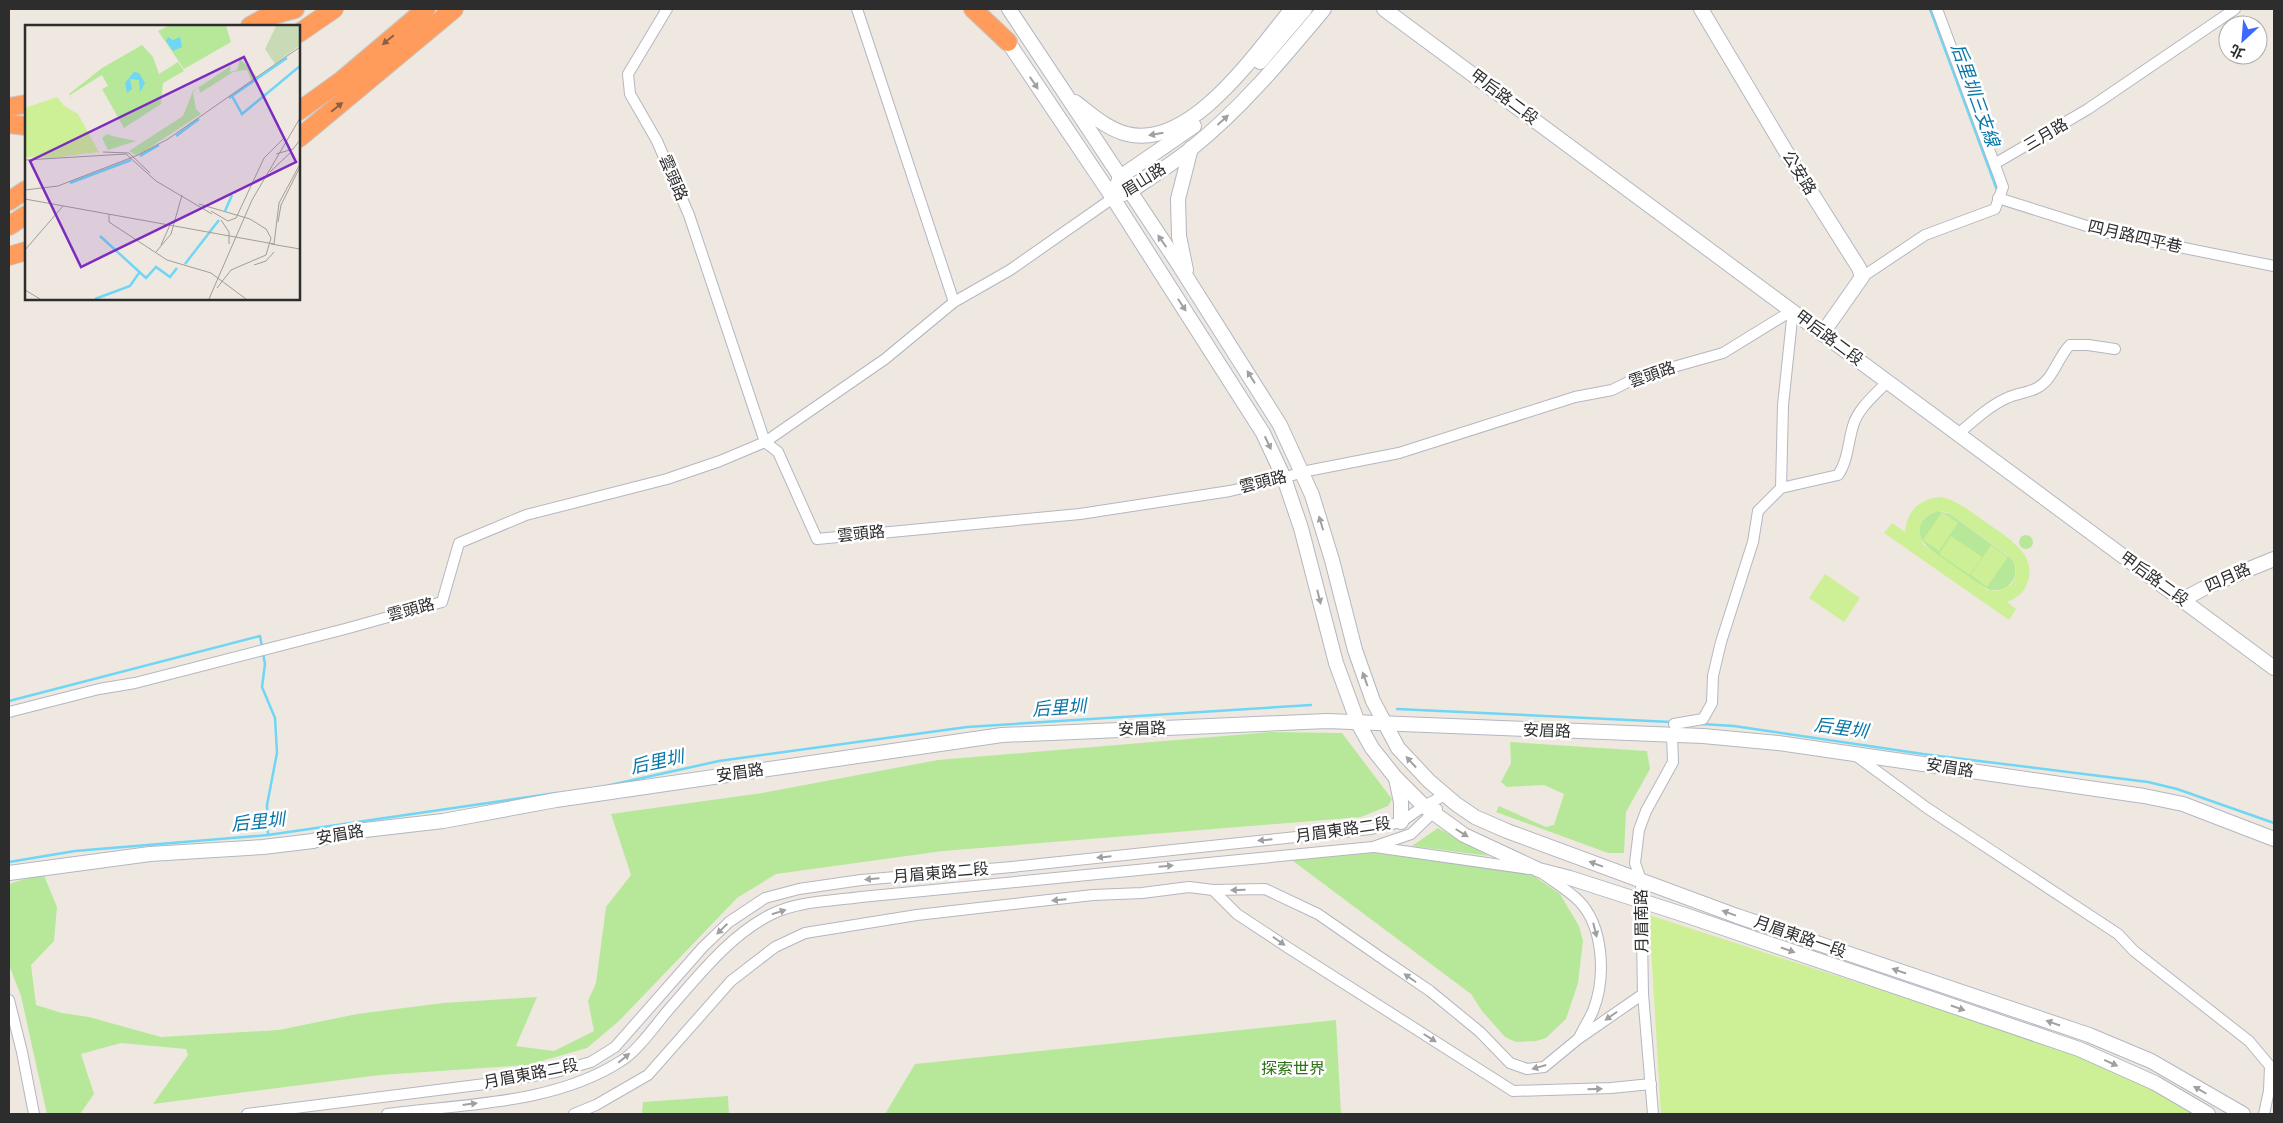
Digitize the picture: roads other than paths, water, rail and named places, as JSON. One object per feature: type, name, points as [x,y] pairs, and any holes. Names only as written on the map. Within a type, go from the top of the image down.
[{"type":"highway","points":[[252,25],[266,17],[295,9]]},
{"type":"highway","points":[[272,25],[295,9]]},
{"type":"highway","points":[[300,32],[334,9]]},
{"type":"highway","points":[[300,110],[342,80],[426,9]]},
{"type":"highway","points":[[300,137],[454,9]]},
{"type":"highway","points":[[973,9],[1008,42]]},
{"type":"highway","points":[[985,9],[1008,42]]},
{"type":"highway","points":[[9,107],[25,104]]},
{"type":"highway","points":[[9,124],[25,126]]},
{"type":"highway","points":[[9,201],[25,191]]},
{"type":"highway","points":[[9,226],[25,216]]},
{"type":"highway","points":[[9,256],[25,251]]},
{"type":"street","name":"雲頭路","points":[[667,9],[628,74],[630,94],[657,141],[689,215],[765,442],[778,452],[817,539],[1080,514],[1230,491],[1302,472],[1399,453],[1575,397],[1612,390],[1638,377],[1722,353],[1793,310]]},
{"type":"street","points":[[858,9],[954,302]]},
{"type":"street","name":"月眉東路一段","points":[[1009,9],[1188,278],[1280,425],[1312,495],[1332,560],[1355,650],[1373,701],[1398,748],[1445,795],[1475,816],[1507,831],[1737,916],[2089,1035],[2151,1061],[2243,1114]]},
{"type":"street","points":[[1067,96],[1109,127],[1125,134],[1150,136],[1166,132],[1179,126],[1201,110],[1230,83],[1292,9]]},
{"type":"street","name":"眉山路","points":[[1113,198],[1120,177],[1192,127],[1242,83],[1305,9]]},
{"type":"street","name":"眉山路","points":[[1113,198],[1129,192],[1191,148],[1235,109],[1273,69],[1324,9]]},
{"type":"street","name":"甲后路二段","points":[[1384,9],[2274,668]]},
{"type":"street","name":"公安路","points":[[1701,9],[1794,165],[1859,268],[1862,277]]},
{"type":"street","points":[[1822,334],[1862,277],[1925,235],[1995,209],[2003,187],[1996,163],[1937,9]]},
{"type":"street","name":"三月路","points":[[1996,163],[2088,109],[2235,9]]},
{"type":"street","name":"月眉東路一段","points":[[1008,42],[1113,198],[1263,433],[1284,478],[1301,528],[1336,663],[1358,723],[1372,748],[1396,777],[1429,810],[1464,835],[1539,870],[1642,901],[2079,1049],[2155,1082],[2208,1114]]},
{"type":"street","points":[[1188,278],[1179,236],[1178,199],[1191,148]]},
{"type":"street","name":"雲頭路","points":[[9,712],[99,689],[135,683],[442,602],[459,543],[526,514],[668,479],[720,462],[765,442],[885,359],[954,302],[1010,270],[1113,198]]},
{"type":"street","name":"四月路四平巷","points":[[1998,198],[2110,233],[2274,266]]},
{"type":"street","points":[[1781,488],[1783,405],[1793,310]]},
{"type":"street","points":[[1957,435],[1981,414],[2006,398],[2037,388],[2050,378],[2062,354],[2070,345],[2088,345],[2115,349]]},
{"type":"street","points":[[1673,730],[1703,719],[1712,703],[1715,667],[1721,642],[1754,542],[1758,511],[1781,488],[1838,475],[1843,469],[1853,424],[1862,409],[1886,382]]},
{"type":"street","name":"四月路","points":[[2182,600],[2210,585],[2274,559]]},
{"type":"street","name":"安眉路","points":[[9,873],[150,854],[263,847],[313,840],[339,833],[443,821],[626,790],[1002,735],[1327,721],[1673,730],[1703,736],[1778,743],[2144,796],[2183,804],[2274,839]]},
{"type":"street","name":"月眉南路","points":[[1653,1114],[1643,994],[1641,880],[1636,863],[1639,830],[1646,811],[1673,762],[1673,730]]},
{"type":"street","points":[[1852,753],[1926,808],[2118,934],[2134,952],[2249,1041],[2270,1066],[2269,1091],[2264,1114]]},
{"type":"street","points":[[1396,777],[1401,802],[1401,822]]},
{"type":"street","name":"月眉東路二段","points":[[387,1114],[495,1101],[559,1090],[599,1075],[624,1060],[740,934],[773,914],[802,905],[1012,880],[1373,847],[1411,834],[1429,810],[1445,795]]},
{"type":"street","name":"月眉東路二段","points":[[247,1114],[493,1083],[556,1072],[591,1062],[615,1047],[703,947],[730,922],[765,898],[799,889],[861,880],[1012,867],[1371,829],[1401,822],[1429,810]]},
{"type":"street","points":[[1373,847],[1539,870],[1579,901],[1593,922],[1600,952],[1600,980],[1593,1009],[1578,1039]]},
{"type":"street","points":[[574,1114],[596,1105],[648,1075],[731,981],[775,947],[805,933],[917,915],[1093,895],[1126,895],[1188,887],[1213,890],[1265,890],[1318,914],[1430,991],[1480,1032],[1510,1063],[1527,1069],[1544,1067],[1578,1039],[1643,994]]},
{"type":"street","points":[[1213,890],[1238,914],[1287,947],[1513,1091],[1610,1088],[1651,1084]]},
{"type":"street","points":[[9,1000],[22,1052],[34,1114]]},
{"type":"waterway","name":"后里圳三支線","points":[[1930,9],[1997,190]]},
{"type":"waterway","points":[[9,701],[260,636],[262,647]]},
{"type":"waterway","points":[[263,653],[265,664],[262,687],[275,718],[277,753],[267,805],[268,835]]},
{"type":"waterway","name":"后里圳","points":[[606,786],[719,761],[967,727],[1311,705]]},
{"type":"waterway","name":"后里圳","points":[[1397,709],[1671,722]]},
{"type":"waterway","name":"后里圳","points":[[1701,724],[1734,726],[1923,754],[2148,782],[2177,789],[2274,823]]},
{"type":"waterway","name":"后里圳","points":[[9,862],[75,851],[268,835],[556,793]]},
{"type":"park label","name":"探索世界","points":[[1293,1069]]}]
